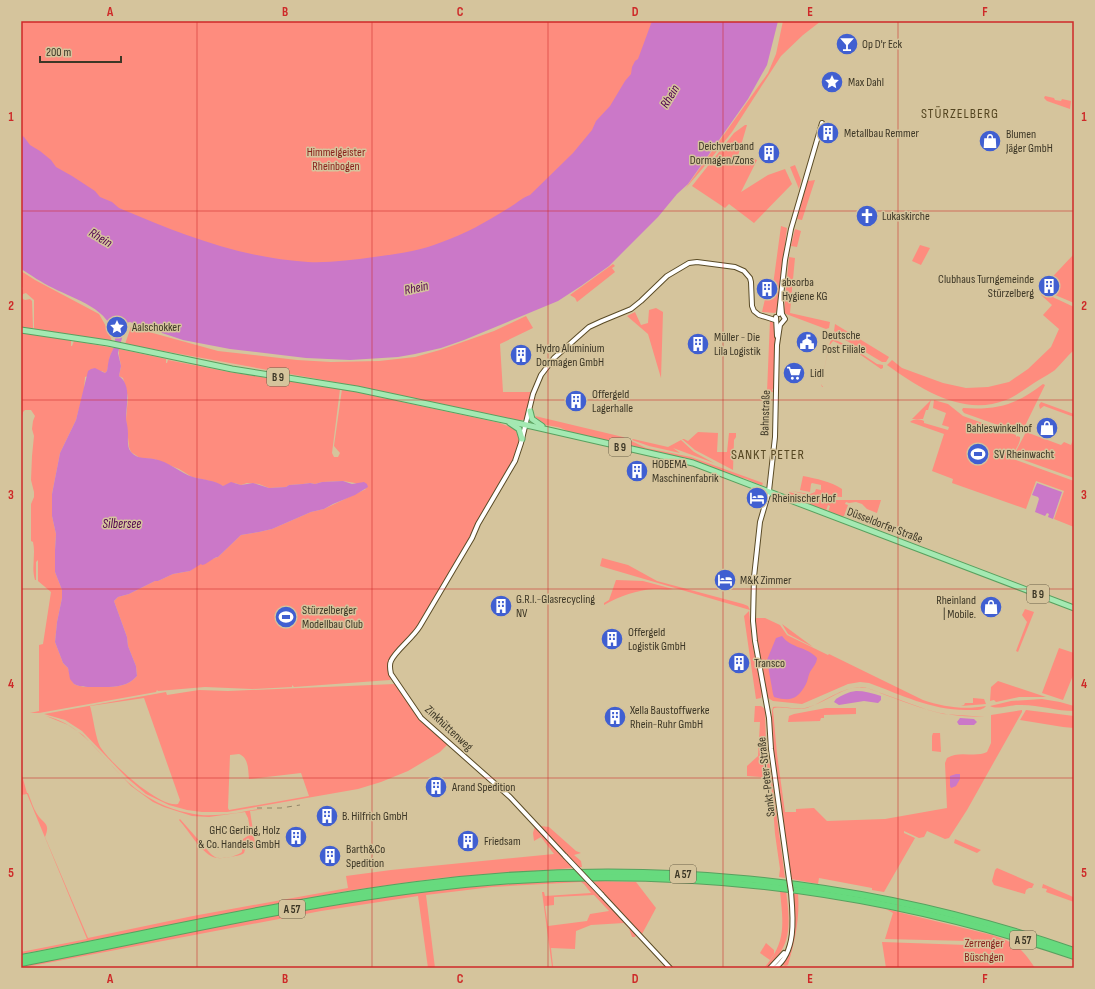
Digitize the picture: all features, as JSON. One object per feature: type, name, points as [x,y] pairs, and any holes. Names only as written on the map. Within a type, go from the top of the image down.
[{"type":"highway","name":"A 57","points":[[21,958],[278,907],[367,892],[464,880],[523,875],[596,872],[661,872],[706,875],[769,881],[837,891],[938,911],[1008,930],[1074,951]]},
{"type":"highway","name":"A 57","points":[[21,963],[279,912],[411,890],[523,880],[618,877],[724,882],[769,886],[836,895],[958,921],[1074,956]]},
{"type":"main road","name":"B 9","points":[[21,330],[108,344],[221,367],[357,389],[526,425]]},
{"type":"main road","points":[[530,411],[533,421],[548,430]]},
{"type":"main road","points":[[506,421],[519,429],[522,439]]},
{"type":"main road","name":"Düsseldorfer Straße","points":[[526,425],[693,463],[1074,608]]},
{"type":"street","name":"Bahnstraße","points":[[753,606],[754,577],[760,522],[769,491],[776,431],[778,318],[785,260],[791,229],[822,123]]},
{"type":"street","name":"Zinkhüttenweg","points":[[670,968],[510,797],[421,718],[391,674],[389,667],[392,659],[412,638],[420,626],[515,461],[530,411],[533,394],[549,364],[565,348],[589,327],[602,320],[624,312],[636,305],[666,276],[688,263],[697,262],[735,267],[744,271],[750,278],[751,282],[753,309],[764,317],[778,318]]},
{"type":"street","name":"Sankt-Peter-Straße","points":[[753,606],[755,640],[769,714],[771,749],[789,879],[793,922],[792,931],[783,960],[775,968]]},
{"type":"street","name":"Sankt-Peter-Straße","points":[[770,968],[780,958],[788,946]]},
{"type":"green space","name":"Himmelgeister Rheinbogen","points":[[21,21],[711,21],[651,137],[349,298],[21,180]]},
{"type":"green space","points":[[783,21],[821,21],[803,35],[781,56],[732,132],[685,189],[768,73],[776,54]]},
{"type":"green space","points":[[1045,96],[1054,98],[1055,100],[1061,101],[1062,99],[1071,101],[1070,109],[1047,101],[1044,98]]},
{"type":"green space","points":[[747,125],[737,159],[745,162],[747,158],[757,160],[741,192],[768,175],[785,169],[792,184],[754,223],[729,204],[725,208],[692,186],[734,133]]},
{"type":"green space","points":[[795,165],[801,180],[799,189],[790,167]]},
{"type":"green space","points":[[808,179],[809,181],[815,180],[802,220],[797,219]]},
{"type":"green space","points":[[781,226],[787,228],[777,310],[775,313],[762,312],[765,299],[771,300]]},
{"type":"green space","points":[[795,229],[801,231],[797,247],[791,246]]},
{"type":"green space","points":[[920,245],[930,248],[921,265],[912,261]]},
{"type":"green space","points":[[1074,254],[1074,303],[1041,289]]},
{"type":"green space","points":[[789,257],[795,258],[791,300],[785,300]]},
{"type":"green space","points":[[613,264],[615,266],[612,268],[615,272],[577,302],[575,298],[570,295]]},
{"type":"green space","points":[[21,271],[99,314],[112,341],[35,330],[34,300],[26,293],[23,294],[21,298],[23,288],[21,286]]},
{"type":"green space","points":[[1044,293],[1074,307],[1074,350],[1055,370],[1006,400],[990,404],[974,405],[958,403],[928,391],[887,365],[892,360],[902,368],[943,383],[966,388],[988,387],[1009,382],[1028,369],[1051,347],[1059,329],[1043,315],[1052,305],[1041,295]]},
{"type":"green space","points":[[21,298],[25,300],[30,299],[32,301],[33,328],[31,330],[21,328]]},
{"type":"green space","points":[[785,301],[791,302],[790,313],[830,322],[829,328],[826,329],[786,314],[784,312]]},
{"type":"green space","points":[[656,308],[663,312],[661,378],[648,334],[627,316],[635,312],[641,325],[648,323],[649,310]]},
{"type":"green space","points":[[526,316],[533,328],[500,344],[503,392],[533,392],[524,419],[520,421],[468,411],[373,389],[125,344],[131,327],[218,351],[297,360],[331,362],[379,361],[415,357],[440,350],[494,331]]},
{"type":"green space","points":[[770,320],[773,322],[774,327],[775,326],[775,388],[772,389],[773,392],[767,392]]},
{"type":"green space","points":[[835,324],[889,357],[886,362],[882,362],[837,335],[834,331]]},
{"type":"green space","points":[[21,333],[71,340],[71,346],[74,341],[114,348],[110,356],[107,371],[105,373],[102,371],[85,377],[84,390],[76,420],[60,453],[52,494],[52,516],[56,534],[55,572],[62,590],[55,642],[63,663],[68,668],[71,679],[74,684],[81,686],[105,687],[122,685],[133,680],[137,676],[136,666],[114,601],[118,597],[129,594],[173,574],[190,571],[198,564],[218,557],[241,535],[272,529],[311,512],[324,509],[366,489],[355,483],[343,481],[269,488],[259,484],[247,483],[241,485],[235,483],[223,486],[214,482],[192,477],[179,469],[154,459],[140,458],[131,452],[129,447],[126,419],[128,398],[123,378],[119,376],[121,366],[119,349],[166,359],[166,363],[168,360],[229,372],[340,389],[332,453],[334,457],[338,457],[340,453],[334,446],[342,389],[500,423],[516,430],[520,441],[519,447],[506,474],[417,630],[388,667],[392,678],[390,680],[294,687],[292,685],[292,687],[252,689],[205,687],[157,690],[156,692],[39,713],[30,713],[39,711],[39,645],[43,644],[51,592],[38,581],[38,560],[36,562],[36,580],[34,575],[34,547],[33,542],[31,541],[31,504],[34,497],[34,492],[31,480],[34,436],[32,429],[35,416],[31,410],[25,410],[21,421]]},
{"type":"green space","points":[[832,339],[834,339],[856,350],[877,364],[883,365],[883,368],[881,369],[855,351],[833,341],[829,346]]},
{"type":"green space","points":[[1043,384],[1045,385],[1022,432],[1020,433],[964,413],[962,410],[963,408],[986,408],[1006,405],[1024,397]]},
{"type":"green space","points":[[931,400],[923,419],[912,419]]},
{"type":"green space","points":[[934,400],[948,404],[963,416],[1016,435],[1016,437],[1020,437],[1020,442],[1016,449],[1012,455],[1009,455],[1008,457],[1074,481],[1074,527],[1054,519],[1064,491],[1036,481],[1026,509],[952,483],[953,479],[932,471],[944,434],[910,422],[915,419],[921,420],[924,421],[924,423],[948,430],[949,427],[942,425],[946,413],[933,408]]},
{"type":"green space","points":[[1041,402],[1074,414],[1074,417],[1044,406],[1040,409],[1039,405]]},
{"type":"green space","points":[[535,416],[623,437],[646,448],[691,457],[763,483],[762,485],[764,486],[697,462],[664,453],[661,454],[610,444],[584,437],[561,428],[539,422]]},
{"type":"green space","points":[[698,432],[718,433],[717,452],[727,452],[729,433],[736,433],[734,440],[733,470],[695,450],[682,439],[688,441]]},
{"type":"green space","points":[[1026,432],[1061,445],[1064,442],[1071,445],[1074,437],[1074,478],[1015,457],[1015,453]]},
{"type":"green space","points":[[632,440],[668,447],[681,440],[694,452],[714,463],[673,448],[680,453],[649,446]]},
{"type":"green space","points":[[803,476],[837,486],[842,489],[842,497],[809,495],[791,491],[810,494],[815,492],[816,489],[821,490],[821,485],[812,483],[810,492],[800,490]]},
{"type":"green space","points":[[789,492],[821,500],[881,500],[877,513],[867,509],[862,504],[856,502],[846,502],[845,504],[848,505],[844,516],[841,517],[828,512],[830,506],[828,505],[826,511],[788,496]]},
{"type":"green space","points":[[602,558],[628,565],[657,581],[743,604],[748,606],[750,610],[600,566]]},
{"type":"green space","points":[[616,580],[643,581],[673,589],[654,589],[635,592],[622,596],[604,605],[604,603],[609,600]]},
{"type":"green space","points":[[1025,609],[1034,612],[1018,652],[1016,651],[1027,622],[1022,615]]},
{"type":"green space","points":[[749,611],[752,642],[762,693],[761,698],[756,699],[744,616]]},
{"type":"green space","points":[[756,618],[765,618],[780,625],[787,635],[923,700],[954,707],[970,708],[986,706],[982,709],[976,710],[956,710],[943,708],[918,701],[869,683],[860,682],[848,684],[802,704],[773,701],[768,698],[767,694],[756,637]]},
{"type":"green space","points":[[782,624],[813,647],[788,634]]},
{"type":"green space","points":[[1059,648],[1074,653],[1074,673],[1063,700],[1042,693]]},
{"type":"green space","points":[[998,681],[1046,697],[1019,697],[996,702],[994,700],[990,701],[991,687]]},
{"type":"green space","points":[[395,684],[419,718],[448,744],[440,752],[408,771],[381,782],[358,789],[227,812],[202,812],[169,805],[146,794],[126,777],[82,731],[65,720],[44,714],[166,692],[167,695],[199,690],[228,691]],"holes":[[[144,698],[180,800],[178,804],[159,799],[148,792],[115,764],[99,745],[90,706]],[[239,754],[245,758],[249,779],[301,773],[309,796],[229,810],[230,755]]]},
{"type":"green space","points":[[877,692],[926,709],[907,703]]},
{"type":"green space","points":[[973,698],[984,699],[986,704],[961,706],[965,703],[973,703]]},
{"type":"green space","points":[[1042,699],[1074,706],[1074,711],[1025,705],[1000,707],[990,706],[1011,701]]},
{"type":"green space","points":[[814,705],[803,709],[774,708],[777,754],[785,812],[796,812],[796,809],[814,808],[827,821],[885,819],[947,808],[945,763],[947,758],[962,754],[982,754],[987,752],[991,743],[991,715],[1022,710],[1022,712],[967,810],[949,838],[945,839],[927,831],[924,837],[919,838],[904,831],[904,833],[915,838],[884,892],[872,890],[872,888],[819,878],[818,884],[791,879],[771,736],[771,716],[773,707],[805,708]]},
{"type":"green space","points":[[755,706],[761,706],[765,709],[766,746],[772,778],[747,776],[747,766],[758,756],[760,722],[754,722]]},
{"type":"green space","points":[[826,708],[856,708],[856,714],[824,715],[824,718],[821,718],[820,721],[788,722],[789,716],[794,714]]},
{"type":"green space","points":[[1026,710],[1074,716],[1074,728],[1020,720]]},
{"type":"green space","points":[[947,714],[972,716],[968,716]]},
{"type":"green space","points":[[46,716],[59,720],[67,725]]},
{"type":"green space","points":[[933,733],[940,733],[941,752],[932,751]]},
{"type":"green space","points":[[21,772],[27,793],[34,809],[47,826],[45,837],[88,938],[193,916],[348,888],[346,876],[391,870],[554,854],[541,837],[534,841],[533,833],[535,826],[573,868],[440,878],[346,891],[21,954],[21,952],[87,939],[27,794],[21,795]]},
{"type":"green space","points":[[120,775],[150,798],[173,809],[201,815],[230,814],[209,817],[192,816],[153,802],[131,786]]},
{"type":"green space","points":[[771,780],[785,878],[779,877],[780,869],[775,834]]},
{"type":"green space","points":[[264,809],[250,811],[256,850],[251,843],[247,843],[244,853],[231,857],[242,852],[243,839],[251,834],[248,818],[245,812],[233,814],[254,810]]},
{"type":"green space","points":[[180,819],[212,855],[218,858],[213,857],[204,850],[179,820]]},
{"type":"green space","points":[[536,821],[541,826],[549,827],[576,851],[581,853],[574,855],[581,861],[582,867],[579,867]]},
{"type":"green space","points":[[955,839],[981,850],[977,853],[954,843]]},
{"type":"green space","points":[[997,868],[1034,884],[1032,888],[1026,890],[1025,894],[994,885],[992,881]]},
{"type":"green space","points":[[585,880],[636,935],[635,937],[632,937],[629,928],[624,923],[591,925],[576,931],[575,949],[551,948],[552,967],[542,892],[544,892],[545,896],[591,893],[581,882],[492,887],[426,895],[435,968],[428,968],[418,896],[321,911],[21,968],[21,966],[184,933],[348,902],[458,888]],"holes":[[[594,895],[609,911],[590,914],[587,921],[548,926],[545,906],[554,905],[554,897]]]},
{"type":"green space","points":[[592,882],[636,882],[656,908],[642,934]]},
{"type":"green space","points":[[1043,884],[1071,896],[1074,898],[1074,902],[1046,892],[1047,889],[1042,888]]},
{"type":"green space","points":[[780,891],[786,891],[789,918],[787,935],[781,951],[768,966],[764,968],[777,950],[782,932]]},
{"type":"green space","points":[[792,892],[798,893],[798,920],[791,956],[788,965],[785,966],[782,964],[794,935]]},
{"type":"green space","name":"Zerrenger Büschgen","points":[[886,909],[1000,938],[1012,943],[1022,950],[1035,968],[886,968],[882,942],[967,945],[968,941],[885,939],[893,913]]},
{"type":"green space","points":[[766,943],[774,950],[774,954],[770,960],[760,953]]},
{"type":"water","points":[[652,21],[778,21],[767,65],[748,99],[688,184],[677,194],[658,217],[609,266],[558,301],[441,348],[398,357],[350,360],[306,358],[230,349],[183,340],[162,333],[158,328],[155,331],[130,322],[126,323],[118,353],[121,366],[119,376],[126,385],[127,390],[126,419],[128,444],[134,455],[159,460],[188,475],[213,481],[223,486],[231,482],[241,485],[253,483],[269,488],[343,481],[352,484],[364,482],[368,487],[355,495],[324,509],[311,512],[272,529],[241,535],[218,557],[202,565],[201,564],[190,571],[173,574],[129,594],[118,597],[114,601],[136,666],[137,676],[128,683],[116,686],[85,687],[74,684],[70,679],[68,668],[63,663],[55,642],[62,590],[55,572],[56,534],[52,516],[52,494],[60,453],[76,420],[88,371],[95,368],[105,373],[107,371],[109,358],[115,339],[112,328],[99,312],[91,306],[45,284],[21,269],[21,135],[30,145],[51,160],[56,167],[95,191],[100,197],[112,202],[119,208],[165,227],[235,250],[283,260],[324,262],[366,258],[417,250],[459,235],[483,223],[530,195],[573,153],[592,130],[596,121],[610,106],[631,74],[632,67],[638,59]]},
{"type":"water","points":[[1037,483],[1062,492],[1053,519],[1048,517],[1049,514],[1047,513],[1045,516],[1035,512],[1039,499],[1038,497],[1032,495]]},
{"type":"water","points":[[782,636],[785,640],[813,654],[817,658],[803,689],[797,696],[789,699],[774,697],[767,660],[776,638]]},
{"type":"water","points":[[856,691],[868,692],[881,696],[881,700],[878,703],[864,701],[839,705],[834,702],[843,695]]},
{"type":"water","points":[[960,718],[974,719],[977,722],[974,725],[959,725],[957,722]]},
{"type":"water","points":[[960,774],[960,779],[956,786],[951,788],[950,776]]},
{"type":"railway","points":[[257,808],[281,808],[300,805]]},
{"type":"place","name":"Op D'r Eck","points":[[847,44]]},
{"type":"place","name":"Max Dahl","points":[[832,82]]},
{"type":"place","name":"Metallbau Remmer","points":[[828,133]]},
{"type":"place","name":"Blumen Jäger GmbH","points":[[990,141]]},
{"type":"place","name":"Deichverband Dormagen/Zons","points":[[769,153]]},
{"type":"place","name":"Lukaskirche","points":[[867,216]]},
{"type":"place","name":"Clubhaus Turngemeinde Stürzelberg","points":[[1049,286]]},
{"type":"place","name":"absorba Hygiene KG","points":[[767,289]]},
{"type":"place","name":"Aalschokker","points":[[117,327]]},
{"type":"place","name":"Deutsche Post Filiale","points":[[807,342]]},
{"type":"place","name":"Müller - Die Lila Logistik","points":[[698,344]]},
{"type":"place","name":"Hydro Aluminium Dormagen GmbH","points":[[521,355]]},
{"type":"place","name":"Lidl","points":[[794,373]]},
{"type":"place","name":"Offergeld Lagerhalle","points":[[576,401]]},
{"type":"place","name":"Bahleswinkelhof","points":[[1047,428]]},
{"type":"place","name":"SV Rheinwacht","points":[[978,454]]},
{"type":"place","name":"HOBEMA Maschinenfabrik","points":[[637,471]]},
{"type":"place","name":"Rheinischer Hof","points":[[757,498]]},
{"type":"place","name":"M&K Zimmer","points":[[725,580]]},
{"type":"place","name":"G.R.I.-Glasrecycling NV","points":[[501,606]]},
{"type":"place","name":"Rheinland | Mobile.","points":[[991,607]]},
{"type":"place","name":"Stürzelberger Modellbau Club","points":[[286,617]]},
{"type":"place","name":"Offergeld Logistik GmbH","points":[[612,639]]},
{"type":"place","name":"Transco","points":[[739,663]]},
{"type":"place","name":"Xella Baustoffwerke Rhein-Ruhr GmbH","points":[[615,717]]},
{"type":"place","name":"Arand Spedition","points":[[436,787]]},
{"type":"place","name":"B. Hilfrich GmbH","points":[[327,816]]},
{"type":"place","name":"GHC Gerling, Holz & Co. Handels GmbH","points":[[296,837]]},
{"type":"place","name":"Friedsam","points":[[468,841]]},
{"type":"place","name":"Barth&Co Spedition","points":[[330,856]]},
{"type":"district","name":"STÜRZELBERG","points":[[960,113]]},
{"type":"district","name":"SANKT PETER","points":[[768,454]]},
{"type":"water label","name":"Rhein","points":[[669,96]]},
{"type":"water label","name":"Rhein","points":[[101,237]]},
{"type":"water label","name":"Rhein","points":[[416,287]]},
{"type":"water label","name":"Silbersee","points":[[122,523]]}]
